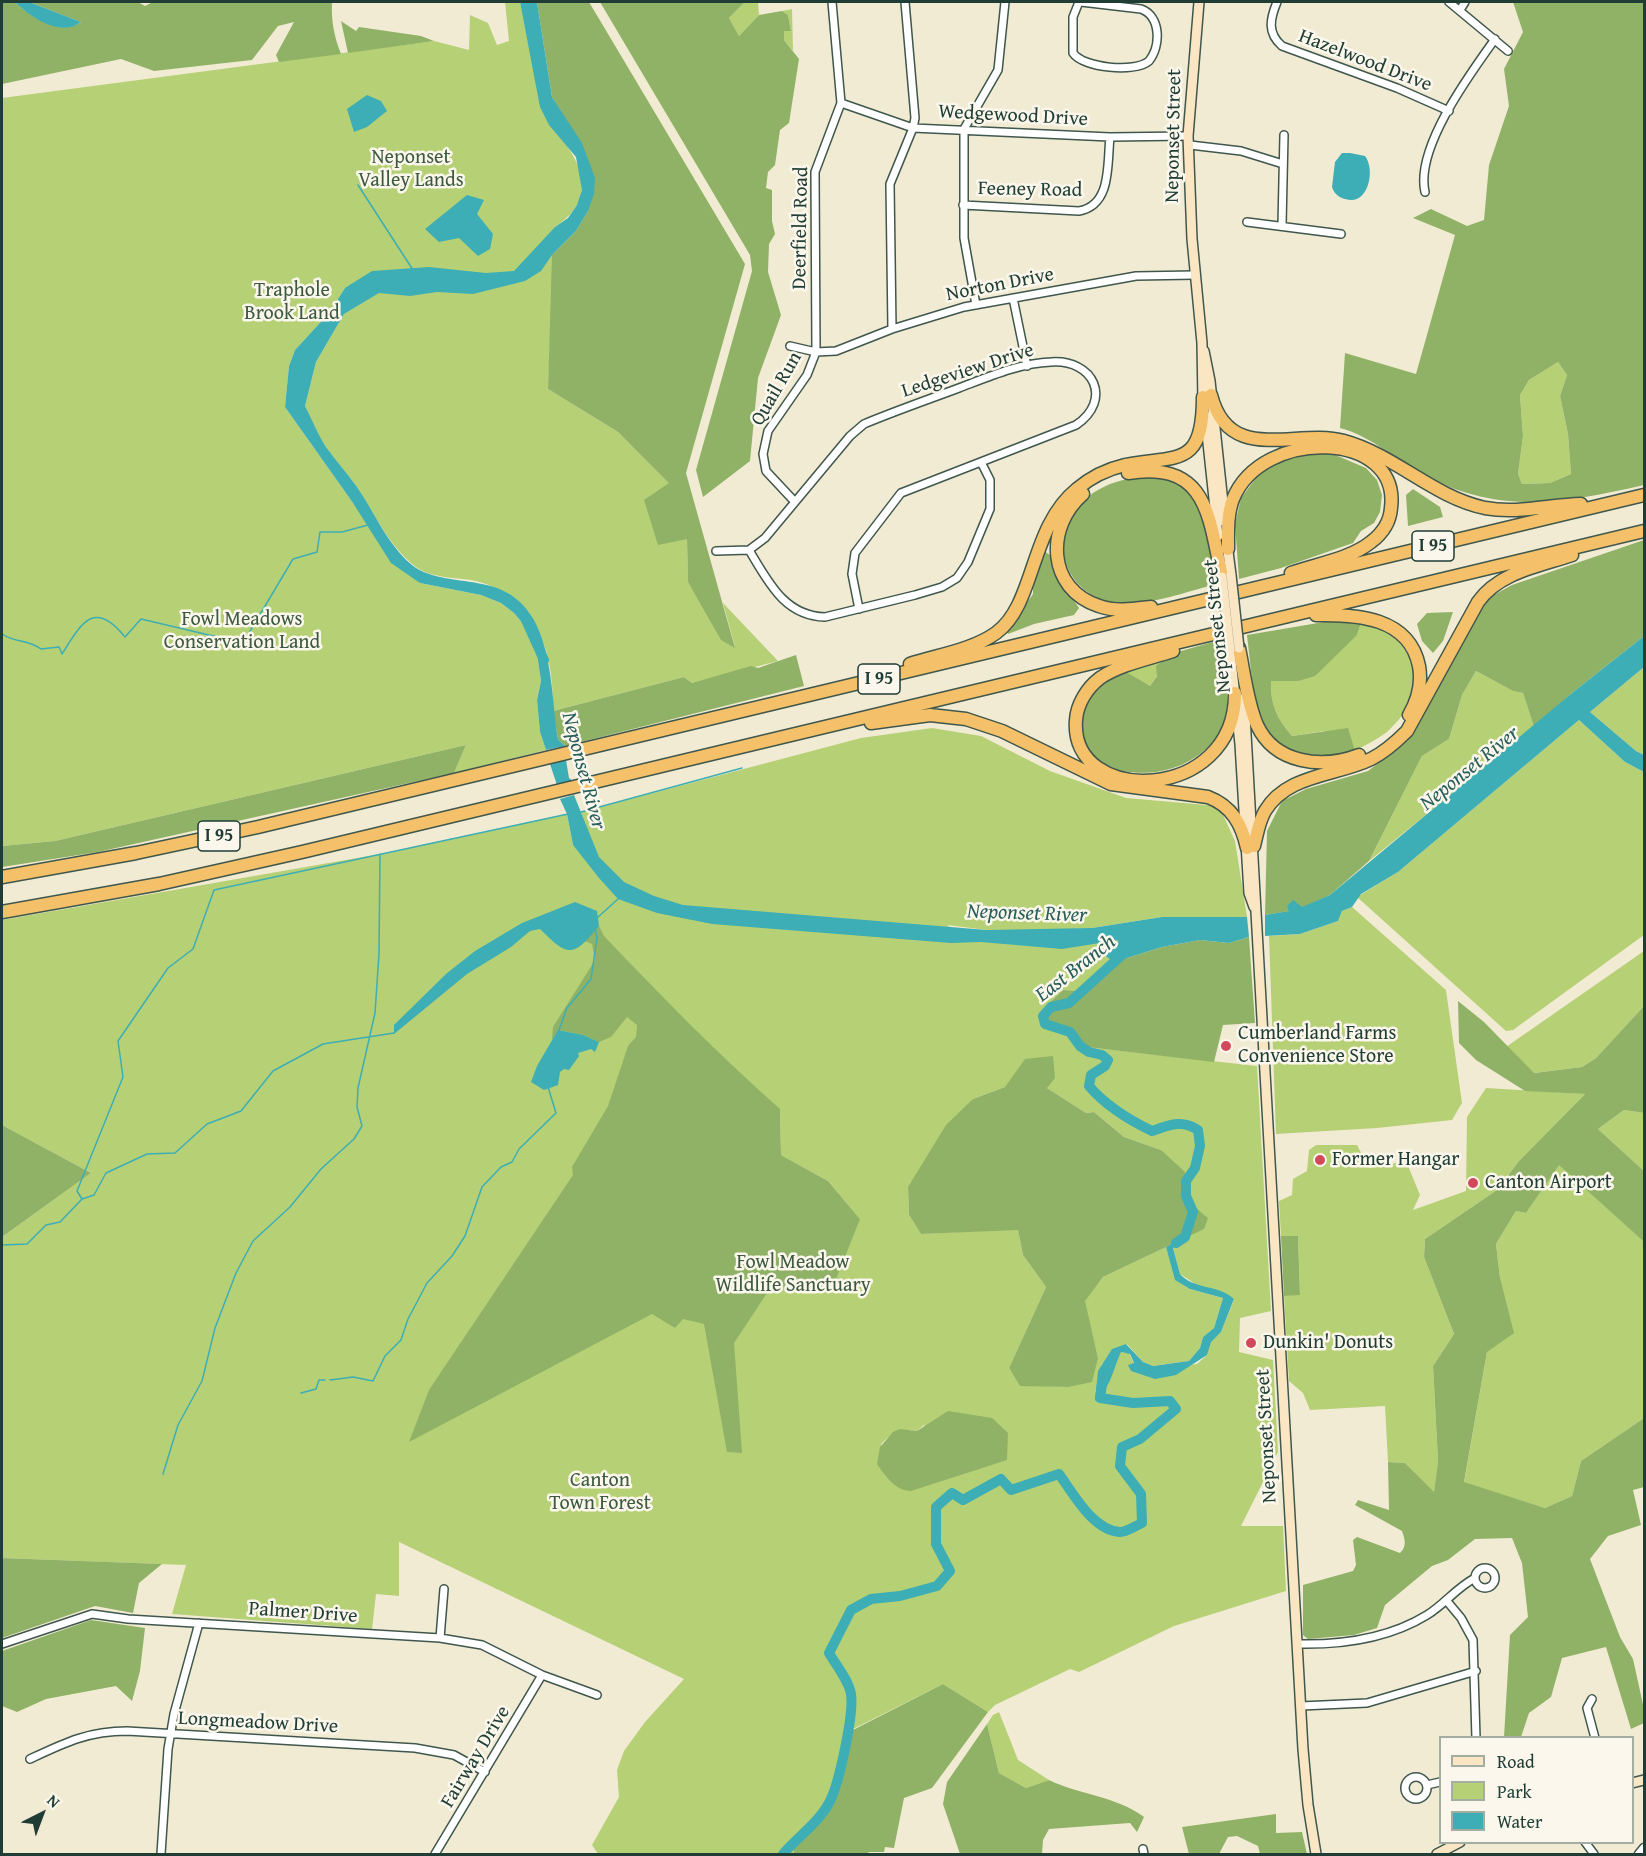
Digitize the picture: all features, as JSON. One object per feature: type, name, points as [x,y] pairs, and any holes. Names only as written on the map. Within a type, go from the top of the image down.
[{"type":"highway","points":[[1207,396],[1224,421],[1247,438],[1265,441],[1322,438],[1344,441],[1368,451],[1443,493],[1478,506],[1521,511],[1612,503]]},
{"type":"highway","points":[[854,685],[895,668],[977,642],[998,631],[1017,608],[1044,532],[1063,502],[1080,486],[1105,472],[1128,465],[1172,460],[1184,455],[1200,430],[1207,396]]},
{"type":"highway","points":[[1228,549],[1229,512],[1237,492],[1256,469],[1279,454],[1308,447],[1338,448],[1367,460],[1384,477],[1390,489],[1391,508],[1385,526],[1374,540],[1356,551],[1282,576],[1254,589]]},
{"type":"highway","points":[[1185,606],[1112,609],[1092,604],[1076,594],[1062,574],[1056,552],[1058,530],[1070,507],[1095,486],[1124,474],[1155,471],[1180,477],[1195,488],[1205,503],[1227,576]]},
{"type":"highway","name":"I 95","points":[[2,877],[217,836],[1644,495]]},
{"type":"highway","name":"I 95","points":[[2,912],[200,875],[1644,531]]},
{"type":"highway","points":[[1250,847],[1263,815],[1284,790],[1301,782],[1371,759],[1404,734],[1418,716],[1476,605],[1490,588],[1509,577],[1611,539]]},
{"type":"highway","points":[[1234,649],[1257,725],[1268,741],[1280,751],[1301,760],[1329,762],[1355,757],[1383,742],[1407,717],[1418,694],[1419,669],[1411,645],[1395,630],[1370,618],[1348,614],[1291,615]]},
{"type":"highway","points":[[1224,631],[1199,644],[1123,668],[1101,678],[1088,690],[1078,708],[1076,725],[1078,740],[1089,760],[1110,775],[1139,780],[1177,775],[1205,761],[1222,744],[1232,723],[1235,693]]},
{"type":"highway","points":[[819,728],[930,716],[978,722],[1107,783],[1214,799],[1235,818],[1250,847]]},
{"type":"main road","name":"Neponset Street","points":[[1199,2],[1189,141],[1195,274],[1227,576],[1250,847],[1249,893],[1254,907],[1257,944],[1301,1706],[1308,1805],[1316,1854]]},
{"type":"main road","name":"Neponset Street","points":[[1207,396],[1228,549],[1227,576]]},
{"type":"main road","name":"Neponset Street","points":[[1234,649],[1235,693],[1250,847]]},
{"type":"main road","points":[[1437,1854],[1456,1844]]},
{"type":"street","name":"Deerfield Road","points":[[816,352],[815,172],[817,160],[841,103],[832,2]]},
{"type":"street","points":[[892,329],[890,184],[914,128],[915,118],[905,2]]},
{"type":"street","points":[[976,305],[964,238],[964,129],[998,70],[1005,2]]},
{"type":"street","points":[[1080,2],[1141,9],[1149,13],[1155,19],[1156,31],[1155,46],[1149,61],[1132,68],[1087,64],[1076,57],[1072,53],[1073,17],[1080,2]]},
{"type":"street","name":"Hazelwood Drive","points":[[1277,2],[1270,25],[1275,40],[1282,46],[1396,88],[1449,111]]},
{"type":"street","points":[[1449,2],[1508,51]]},
{"type":"street","points":[[1460,10],[1464,2]]},
{"type":"street","points":[[1425,192],[1423,171],[1449,111],[1495,39]]},
{"type":"street","name":"Wedgewood Drive","points":[[841,103],[914,128],[1189,141],[1241,151],[1283,164]]},
{"type":"street","points":[[1282,225],[1284,135]]},
{"type":"street","name":"Feeney Road","points":[[963,205],[1079,211],[1089,209],[1103,195],[1110,137]]},
{"type":"street","points":[[1247,222],[1341,234]]},
{"type":"street","name":"Norton Drive","points":[[816,352],[836,351],[892,329],[947,311],[976,305],[1136,276],[1195,274]]},
{"type":"street","points":[[1013,298],[1027,366]]},
{"type":"street","points":[[790,346],[816,352]]},
{"type":"street","name":"Quail Run","points":[[795,502],[766,471],[763,454],[768,431],[807,375],[816,352]]},
{"type":"street","name":"Ledgeview Drive","points":[[749,550],[765,538],[850,436],[864,424],[993,376],[1027,366],[1052,362],[1080,367],[1095,385],[1095,404],[1085,419],[1076,425],[915,486],[901,493],[890,505],[855,553],[852,574],[859,609]]},
{"type":"street","points":[[716,551],[749,550],[780,598],[792,609],[812,616],[825,617],[942,587],[963,572],[990,509],[990,480],[981,462]]},
{"type":"street","points":[[1297,1644],[1342,1643],[1367,1639],[1417,1621],[1446,1600],[1460,1586],[1475,1578]]},
{"type":"street","points":[[440,1638],[444,1589]]},
{"type":"street","points":[[1446,1600],[1461,1618],[1473,1640],[1476,1671],[1476,1736]]},
{"type":"street","name":"Palmer Drive","points":[[2,1644],[92,1614],[440,1638],[482,1645],[542,1675],[597,1695]]},
{"type":"street","points":[[161,1854],[165,1782],[174,1714],[199,1623]]},
{"type":"street","points":[[1301,1706],[1366,1702],[1476,1671]]},
{"type":"street","name":"Fairway Drive","points":[[435,1854],[542,1675]]},
{"type":"street","points":[[1592,1699],[1587,1708],[1595,1736]]},
{"type":"street","name":"Longmeadow Drive","points":[[30,1759],[95,1732],[415,1748],[453,1755],[485,1772]]},
{"type":"street","points":[[1427,1785],[1439,1782]]},
{"type":"street","points":[[1639,1854],[1644,1848]]},
{"type":"green space","points":[[2,2],[15,2],[46,23],[65,27],[81,22],[29,2],[138,2],[145,6],[153,2],[332,2],[336,41],[341,54],[279,62],[276,55],[294,22],[278,26],[252,60],[154,71],[121,59],[2,84]]},
{"type":"green space","points":[[505,2],[520,2],[528,42],[538,74],[561,133],[580,171],[582,187],[577,205],[555,227],[548,389],[618,432],[670,483],[687,539],[688,582],[735,647],[723,603],[778,661],[692,683],[684,677],[553,711],[553,691],[547,653],[532,619],[505,593],[486,584],[438,576],[420,570],[412,564],[389,539],[359,490],[317,432],[305,406],[316,362],[344,314],[378,293],[345,288],[329,313],[295,350],[289,366],[285,407],[353,503],[420,583],[481,595],[501,603],[514,613],[540,644],[537,654],[541,681],[537,700],[540,732],[546,750],[454,773],[466,745],[55,841],[2,846],[2,98],[434,41],[469,50],[470,15],[488,23],[497,45],[509,41]]},
{"type":"green space","points":[[537,2],[589,2],[745,264],[686,473],[735,648],[721,640],[688,582],[687,539],[658,545],[644,500],[669,483],[618,432],[548,389],[552,255],[576,231],[588,211],[570,126],[552,97]]},
{"type":"green space","points":[[600,2],[745,2],[729,18],[739,36],[759,15],[782,11],[788,15],[791,31],[784,31],[784,40],[799,59],[789,123],[780,130],[775,165],[768,172],[766,188],[772,190],[772,221],[775,234],[769,244],[768,272],[781,315],[758,378],[750,461],[703,497],[696,470],[752,271],[750,255]]},
{"type":"green space","points":[[745,2],[758,2],[759,15],[739,36],[729,18]]},
{"type":"green space","points":[[1513,2],[1644,2],[1644,485],[1587,497],[1534,502],[1482,497],[1455,489],[1416,471],[1363,437],[1340,428],[1345,353],[1416,374],[1455,235],[1413,218],[1431,209],[1467,226],[1484,220],[1489,165],[1509,106],[1504,69],[1523,32]],"holes":[[[1558,362],[1567,375],[1560,396],[1568,434],[1571,474],[1550,483],[1522,484],[1518,474],[1523,436],[1520,395],[1529,380]]]},
{"type":"green space","points":[[792,9],[793,51],[784,40],[784,31],[791,31],[788,15],[782,11]]},
{"type":"green space","points":[[341,21],[356,31],[359,27],[421,36],[434,41],[348,53]]},
{"type":"green space","points":[[1558,362],[1567,375],[1560,396],[1568,434],[1571,474],[1550,483],[1522,484],[1518,474],[1523,436],[1520,395],[1529,380]]},
{"type":"green space","points":[[1308,450],[1333,454],[1366,468],[1377,480],[1382,495],[1380,512],[1374,523],[1361,531],[1353,543],[1281,568],[1239,579],[1235,524],[1241,498],[1262,470],[1281,457]]},
{"type":"green space","points":[[1164,476],[1174,479],[1195,499],[1206,526],[1213,585],[1150,601],[1114,603],[1094,596],[1079,584],[1069,570],[1064,553],[1065,535],[1070,518],[1082,503],[1098,490],[1121,480]]},
{"type":"green space","points":[[1413,489],[1440,507],[1443,517],[1408,526],[1406,495]]},
{"type":"green space","points":[[1644,540],[1644,636],[1572,693],[1534,727],[1523,693],[1513,691],[1476,671],[1462,695],[1449,739],[1422,756],[1369,861],[1330,895],[1302,908],[1297,905],[1290,911],[1265,915],[1267,831],[1282,801],[1306,789],[1368,771],[1397,749],[1417,725],[1479,612],[1490,597],[1512,585]]},
{"type":"green space","points":[[1043,550],[1051,556],[1066,589],[1079,608],[1074,615],[1034,624],[1008,634],[1007,630],[1033,594],[1033,577]]},
{"type":"green space","points":[[1453,612],[1443,641],[1433,653],[1422,641],[1417,624],[1427,613]]},
{"type":"green space","points":[[1336,620],[1362,620],[1357,635],[1315,676],[1298,681],[1271,681],[1276,711],[1292,736],[1348,728],[1355,751],[1324,757],[1304,756],[1285,748],[1265,731],[1255,699],[1247,635]]},
{"type":"green space","points":[[1362,620],[1381,628],[1396,639],[1406,652],[1412,667],[1414,683],[1410,700],[1401,716],[1387,732],[1355,751],[1324,731],[1292,736],[1276,711],[1271,681],[1298,681],[1357,635]]},
{"type":"green space","points":[[1219,640],[1226,680],[1227,704],[1224,721],[1217,736],[1207,748],[1179,766],[1146,773],[1110,768],[1091,753],[1083,740],[1080,726],[1082,712],[1088,699],[1098,688],[1111,678],[1126,672],[1150,686],[1157,676],[1156,666],[1171,654]]},
{"type":"green space","points":[[1171,654],[1150,686],[1141,682],[1109,677]]},
{"type":"green space","points":[[796,655],[804,686],[565,746],[558,739],[553,711],[684,677],[692,683],[751,666],[758,668]]},
{"type":"green space","points":[[1644,667],[1644,755],[1636,751],[1590,712]]},
{"type":"green space","points":[[1476,671],[1513,691],[1523,693],[1534,727],[1369,861],[1422,756],[1449,739],[1462,695]]},
{"type":"green space","points":[[1579,720],[1625,762],[1644,772],[1644,935],[1513,1030],[1506,1031],[1357,897],[1398,872]]},
{"type":"green space","points":[[932,728],[981,736],[1050,771],[1126,798],[1219,806],[1235,841],[1247,917],[1162,917],[1092,928],[1037,931],[987,930],[947,925],[961,934],[1131,934],[1104,953],[1114,962],[1081,991],[1063,990],[1049,1003],[1053,1008],[1049,1022],[1076,1036],[1087,1047],[1257,1066],[1271,1311],[1240,1318],[1239,1352],[1273,1360],[1278,1452],[1241,1526],[1283,1526],[1286,1591],[1174,1626],[1079,1672],[1070,1669],[995,1705],[988,1712],[943,1684],[849,1731],[847,1754],[842,1771],[835,1782],[830,1806],[823,1819],[795,1842],[794,1854],[598,1854],[592,1845],[619,1797],[617,1770],[624,1751],[645,1722],[684,1679],[399,1542],[399,1596],[376,1594],[372,1629],[172,1614],[186,1565],[2,1558],[2,1237],[91,1173],[2,1125],[2,920],[380,854],[567,814],[573,845],[589,840],[581,812],[861,738]],"holes":[[[1005,1087],[1047,1088],[1086,1113],[1094,1112],[1124,1137],[1161,1150],[1197,1210],[1204,1229],[1188,1235],[1173,1248],[1180,1274],[1197,1285],[1234,1300],[1221,1332],[1210,1342],[1207,1355],[1197,1364],[1131,1371],[1134,1364],[1129,1353],[1120,1352],[1115,1365],[1101,1365],[1127,1344],[1143,1362],[1153,1366],[1189,1361],[1200,1348],[1203,1337],[1214,1328],[1223,1298],[1190,1289],[1176,1280],[1166,1247],[1103,1277],[1084,1301],[1098,1358],[1068,1387],[1020,1385],[1009,1368],[1046,1287],[1023,1255],[1018,1229],[921,1234],[909,1215],[908,1187],[973,1099]],[[780,1109],[781,1155],[828,1181],[860,1219],[601,1202]],[[925,1424],[895,1484],[881,1444],[897,1432],[917,1431]]]},
{"type":"green space","points":[[466,745],[454,773],[98,852],[2,867],[2,846],[55,841]]},
{"type":"green space","points":[[1352,907],[1446,990],[1462,1103],[1452,1120],[1377,1128],[1276,1134],[1269,936],[1300,934],[1338,921],[1342,911]]},
{"type":"green space","name":"Fowl Meadow Wildlife Sanctuary","points":[[599,926],[604,936],[668,1003],[780,1109],[781,1155],[828,1181],[860,1219],[836,1279],[809,1293],[773,1284],[734,1343],[742,1453],[727,1452],[704,1324],[683,1319],[675,1328],[652,1314],[409,1442],[429,1390],[573,1175],[572,1167],[608,1106],[628,1046],[636,1037],[637,1025],[627,1017],[611,1037],[599,1042],[583,1035],[559,1030],[552,1040],[553,1027],[595,960],[592,944],[585,941]]},
{"type":"green space","points":[[1249,937],[1255,1023],[1223,1025],[1214,1062],[1087,1047],[1076,1036],[1049,1022],[1047,1016],[1053,1008],[1049,1003],[1063,990],[1082,991],[1114,962],[1162,947],[1200,940],[1229,943]]},
{"type":"green space","points":[[1644,951],[1644,1006],[1596,1058],[1582,1067],[1533,1073],[1506,1047]]},
{"type":"green space","points":[[1458,1001],[1484,1022],[1534,1073],[1582,1067],[1596,1058],[1644,1006],[1644,1113],[1624,1110],[1598,1129],[1644,1171],[1644,1242],[1559,1165],[1526,1213],[1516,1211],[1496,1244],[1500,1278],[1514,1333],[1487,1352],[1464,1482],[1545,1508],[1572,1496],[1581,1461],[1644,1418],[1644,1487],[1633,1490],[1641,1525],[1608,1536],[1590,1559],[1620,1637],[1633,1659],[1644,1709],[1644,1723],[1631,1729],[1606,1647],[1562,1658],[1551,1697],[1529,1713],[1521,1736],[1504,1736],[1510,1635],[1528,1617],[1522,1563],[1512,1538],[1475,1539],[1448,1560],[1432,1566],[1385,1605],[1377,1628],[1354,1635],[1308,1639],[1303,1635],[1303,1585],[1353,1571],[1356,1565],[1353,1540],[1357,1537],[1400,1553],[1404,1548],[1405,1540],[1402,1531],[1355,1505],[1358,1500],[1389,1510],[1388,1462],[1405,1463],[1434,1492],[1438,1461],[1433,1366],[1454,1334],[1424,1257],[1425,1239],[1497,1190],[1519,1161],[1585,1094],[1525,1091],[1476,1060],[1459,1043]]},
{"type":"green space","points":[[1053,1056],[1055,1078],[1047,1088],[1086,1113],[1094,1112],[1124,1137],[1161,1150],[1185,1172],[1187,1193],[1197,1208],[1208,1218],[1204,1229],[1103,1277],[1085,1301],[1098,1358],[1092,1382],[1068,1387],[1020,1386],[1009,1368],[1046,1287],[1023,1255],[1018,1230],[921,1234],[909,1215],[908,1187],[946,1125],[973,1099],[1005,1087],[1025,1059]]},
{"type":"green space","points":[[1486,1088],[1585,1094],[1519,1161],[1497,1190],[1425,1239],[1424,1257],[1454,1334],[1433,1366],[1438,1461],[1434,1493],[1405,1463],[1388,1462],[1385,1406],[1310,1410],[1303,1393],[1289,1381],[1284,1296],[1300,1294],[1298,1236],[1281,1236],[1279,1201],[1292,1195],[1293,1179],[1307,1171],[1309,1150],[1316,1145],[1357,1145],[1369,1168],[1406,1161],[1420,1195],[1413,1210],[1466,1191],[1467,1117]]},
{"type":"green space","points":[[1624,1110],[1644,1113],[1644,1171],[1598,1129]]},
{"type":"green space","points":[[2,1125],[91,1173],[2,1237]]},
{"type":"green space","points":[[1559,1164],[1644,1242],[1644,1418],[1581,1461],[1572,1496],[1545,1508],[1464,1483],[1500,1278],[1496,1244],[1516,1211],[1526,1213]]},
{"type":"green space","points":[[1281,1236],[1298,1236],[1300,1295],[1284,1296]]},
{"type":"green space","points":[[948,1411],[992,1418],[1008,1433],[1007,1460],[911,1491],[896,1486],[877,1464],[880,1447],[893,1432],[900,1429],[917,1431]]},
{"type":"green space","points":[[2,1558],[162,1564],[139,1583],[133,1613],[95,1606],[2,1638]]},
{"type":"green space","points":[[91,1620],[145,1628],[140,1671],[132,1701],[116,1686],[46,1699],[17,1712],[2,1706],[2,1651]]},
{"type":"green space","points":[[943,1684],[988,1712],[932,1788],[904,1798],[894,1848],[885,1847],[884,1852],[868,1852],[870,1854],[794,1854],[794,1842],[823,1819],[830,1806],[835,1782],[842,1771],[847,1755],[849,1732]]},
{"type":"green space","points":[[999,1712],[1018,1760],[1049,1780],[1026,1788],[999,1773],[987,1724],[993,1715]]},
{"type":"green space","points":[[987,1724],[999,1773],[1026,1788],[1049,1780],[1122,1804],[1144,1817],[1137,1832],[1130,1823],[1049,1829],[1043,1840],[1042,1854],[960,1854],[943,1804],[947,1782]]},
{"type":"green space","points":[[1276,1814],[1276,1833],[1302,1832],[1307,1854],[1260,1854],[1258,1846],[1237,1836],[1228,1837],[1219,1854],[1189,1854],[1182,1827]]},
{"type":"water","points":[[15,2],[29,2],[81,22],[64,28],[55,27],[29,14]]},
{"type":"water","points":[[520,2],[537,2],[552,97],[582,143],[595,178],[594,194],[588,211],[576,231],[552,255],[541,271],[525,281],[473,294],[437,292],[410,296],[379,293],[344,314],[316,362],[305,406],[326,447],[357,487],[403,557],[428,574],[482,584],[506,592],[524,606],[536,624],[544,646],[550,669],[558,739],[565,746],[546,750],[540,732],[537,700],[541,681],[537,654],[540,644],[514,613],[501,603],[481,595],[420,583],[391,563],[353,503],[285,407],[289,366],[295,350],[329,313],[345,288],[372,271],[429,267],[486,273],[514,271],[555,227],[568,218],[577,205],[582,190],[576,157],[549,125],[540,107]]},
{"type":"water","points":[[367,95],[381,101],[387,111],[367,127],[354,132],[347,109]]},
{"type":"water","points":[[1342,153],[1365,156],[1370,170],[1368,186],[1359,198],[1353,200],[1338,196],[1332,187],[1335,162]]},
{"type":"water","points":[[467,195],[484,200],[477,214],[493,234],[490,249],[478,256],[459,238],[439,242],[425,229]]},
{"type":"water","points":[[1644,636],[1644,667],[1590,712],[1636,751],[1644,755],[1644,772],[1625,762],[1579,720],[1398,872],[1361,894],[1352,907],[1342,911],[1338,921],[1300,934],[1265,936],[1265,915],[1289,911],[1287,906],[1293,900],[1302,907],[1330,895],[1572,693]]},
{"type":"water","points":[[566,760],[569,778],[573,781],[557,785],[550,764]]},
{"type":"water","points":[[574,795],[599,857],[624,882],[654,896],[683,905],[987,930],[1092,928],[1162,917],[1247,917],[1249,937],[1229,943],[1200,940],[1162,947],[1114,962],[1103,954],[1119,940],[1062,949],[981,942],[951,943],[712,924],[657,913],[618,899],[573,845],[567,814],[560,799]]},
{"type":"water","points":[[575,902],[597,911],[599,926],[583,944],[570,950],[564,949],[540,929],[530,931],[511,947],[467,974],[394,1034],[394,1025],[446,974],[475,951],[522,923]]},
{"type":"water","points":[[558,1030],[583,1035],[599,1042],[595,1052],[591,1049],[578,1053],[579,1056],[569,1070],[564,1069],[560,1072],[558,1085],[544,1090],[531,1082],[537,1066]]},
{"type":"water","points":[[1188,1235],[1173,1248],[1180,1274],[1192,1283],[1221,1291],[1234,1299],[1221,1332],[1211,1342],[1207,1355],[1176,1375],[1155,1379],[1131,1371],[1128,1365],[1134,1363],[1130,1354],[1121,1352],[1108,1384],[1095,1401],[1098,1371],[1112,1349],[1126,1344],[1143,1362],[1153,1366],[1189,1361],[1200,1348],[1203,1337],[1214,1328],[1223,1298],[1190,1289],[1175,1280],[1166,1247]]},
{"type":"waterway","points":[[358,185],[413,270]]},
{"type":"waterway","points":[[2,634],[41,649],[59,647],[62,654],[82,625],[96,617],[105,619],[114,625],[125,637],[141,619],[243,643],[293,559],[317,552],[320,532],[342,532],[368,525]]},
{"type":"waterway","name":"Neponset River","points":[[526,620],[544,660]]},
{"type":"waterway","points":[[581,812],[742,768]]},
{"type":"waterway","points":[[82,1199],[77,1191],[123,1077],[118,1041],[168,968],[193,949],[214,890],[568,814]]},
{"type":"waterway","points":[[163,1474],[178,1425],[202,1381],[215,1328],[236,1273],[253,1241],[290,1207],[321,1169],[354,1139],[362,1126],[357,1107],[358,1088],[375,1013],[379,954],[380,854]]},
{"type":"waterway","points":[[597,918],[618,899]]},
{"type":"waterway","points":[[559,1030],[567,1008],[591,979],[597,938],[595,928]]},
{"type":"waterway","name":"East Branch","points":[[1123,954],[1069,1003],[1051,1007],[1043,1016],[1045,1024],[1070,1032],[1080,1046],[1108,1060],[1105,1066],[1091,1075],[1089,1086],[1110,1106],[1152,1131],[1181,1124],[1198,1130],[1200,1146],[1195,1168],[1186,1181],[1186,1196],[1193,1212],[1185,1237],[1176,1243]]},
{"type":"waterway","points":[[2,1245],[27,1244],[46,1225],[60,1222],[82,1199],[94,1195],[106,1173],[147,1154],[175,1153],[207,1124],[241,1111],[273,1071],[323,1044],[394,1033]]},
{"type":"waterway","points":[[330,1380],[353,1377],[373,1381],[385,1356],[401,1340],[408,1319],[427,1283],[452,1256],[465,1236],[482,1187],[501,1167],[512,1162],[519,1149],[556,1113],[548,1087]]},
{"type":"waterway","points":[[301,1393],[316,1389],[319,1380],[325,1380]]},
{"type":"waterway","name":"East Branch","points":[[783,1854],[814,1823],[829,1803],[841,1766],[848,1733],[851,1694],[845,1678],[829,1653],[851,1610],[871,1599],[900,1596],[937,1586],[950,1571],[936,1544],[936,1507],[952,1493],[963,1500],[1001,1479],[1011,1490],[1059,1474],[1085,1510],[1101,1525],[1120,1532],[1142,1523],[1141,1494],[1120,1466],[1122,1447],[1140,1439],[1176,1409],[1170,1401],[1133,1403],[1100,1398],[1102,1384]]},
{"type":"place","name":"Cumberland Farms Convenience Store","points":[[1226,1046]]},
{"type":"place","name":"Former Hangar","points":[[1320,1160]]},
{"type":"place","name":"Canton Airport","points":[[1473,1183]]},
{"type":"place","name":"Dunkin' Donuts","points":[[1251,1343]]},
{"type":"park label","name":"Neponset Valley Lands","points":[[411,170]]},
{"type":"park label","name":"Traphole Brook Land","points":[[292,302]]},
{"type":"park label","name":"Fowl Meadows Conservation Land","points":[[242,632]]},
{"type":"park label","name":"Canton Town Forest","points":[[600,1492]]}]
